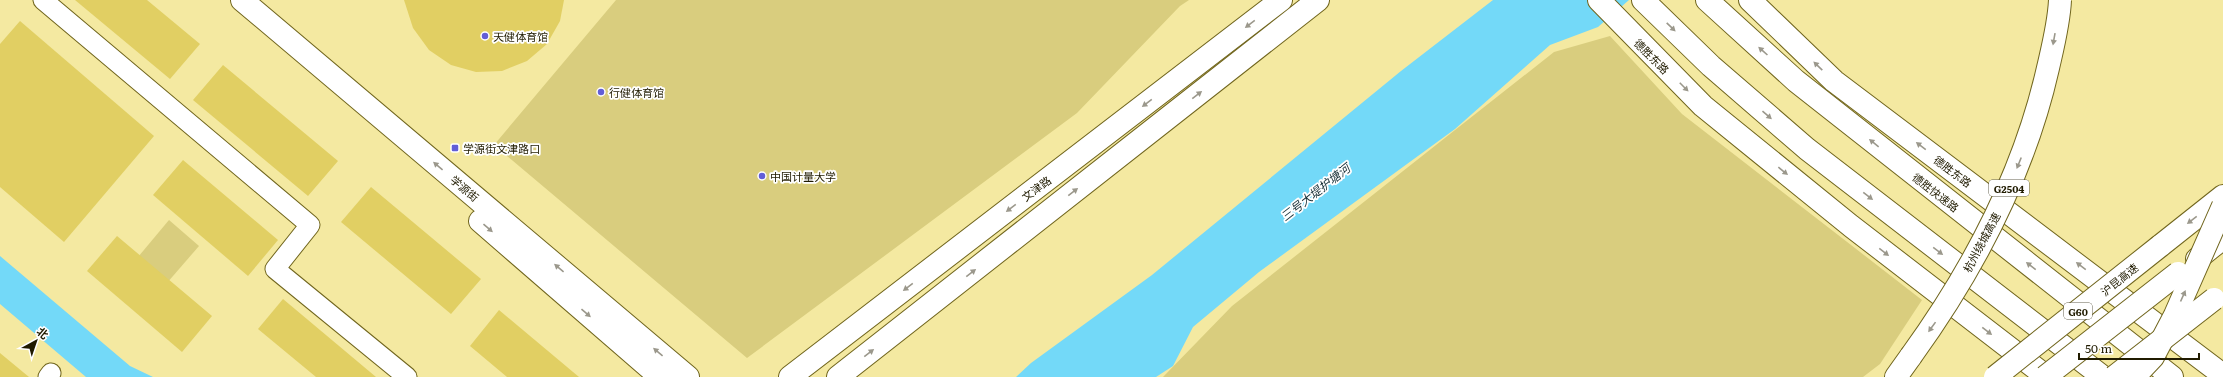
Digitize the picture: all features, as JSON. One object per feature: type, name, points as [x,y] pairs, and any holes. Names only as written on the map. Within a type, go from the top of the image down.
[{"type":"main road","name":"学源街","points":[[226,0],[660,377]]},
{"type":"main road","name":"学源街","points":[[242,0],[688,377]]},
{"type":"main road","name":"文津路","points":[[790,377],[1281,0]]},
{"type":"main road","points":[[838,377],[1318,0]]},
{"type":"main road","name":"德胜东路","points":[[1599,0],[1703,106],[1851,226],[2046,377]]},
{"type":"main road","points":[[1643,0],[1711,66],[1806,149],[2103,377]]},
{"type":"main road","name":"德胜快速路","points":[[1706,0],[1796,81],[2172,377]]},
{"type":"main road","name":"德胜东路","points":[[1750,0],[1834,81],[2223,375]]},
{"type":"main road","name":"杭州绕城高速","points":[[1896,377],[1946,308],[1981,245],[2006,194],[2023,152],[2040,101],[2052,48],[2060,0]]},
{"type":"main road","name":"沪昆高速","points":[[1995,377],[2223,196]]},
{"type":"main road","points":[[2134,377],[2153,357],[2175,314],[2223,206]]},
{"type":"main road","points":[[2046,377],[2223,238]]},
{"type":"main road","points":[[2114,377],[2218,296]]},
{"type":"street","points":[[43,0],[310,225],[275,269],[407,377]]},
{"type":"shaded area","name":"中国计量大学","points":[[616,0],[1189,0],[1180,6],[1077,113],[747,358],[494,145]]},
{"type":"shaded area","points":[[1610,36],[1682,114],[1922,300],[1880,364],[1863,377],[1163,377],[1232,306],[1554,52]]},
{"type":"shaded area","points":[[169,220],[199,246],[147,306],[118,281]]},
{"type":"water","name":"三号大堤护塘河","points":[[1493,0],[1629,0],[1598,27],[1550,45],[1455,129],[1259,272],[1193,327],[1173,366],[1156,377],[1016,377],[1031,363],[1152,275],[1401,71]]},
{"type":"water","points":[[0,256],[130,366],[153,377],[86,377],[0,304]]},
{"type":"building","points":[[75,0],[147,0],[200,44],[170,79]]},
{"type":"building","name":"天健体育馆","points":[[404,0],[564,0],[560,21],[547,44],[527,61],[502,71],[476,72],[451,65],[429,50],[413,28]]},
{"type":"building","points":[[20,21],[154,136],[64,242],[0,187],[0,44]]},
{"type":"building","points":[[223,65],[338,161],[308,196],[193,100]]},
{"type":"building","points":[[183,160],[278,240],[248,276],[153,195]]},
{"type":"building","points":[[371,187],[481,279],[451,314],[341,222]]},
{"type":"building","points":[[117,236],[212,316],[182,352],[87,271]]},
{"type":"building","points":[[283,299],[376,377],[316,377],[258,329]]},
{"type":"building","points":[[499,310],[579,377],[507,377],[470,346]]},
{"type":"building","points":[[0,353],[29,377],[0,377]]},
{"type":"place","name":"天健体育馆","points":[[485,36]]},
{"type":"place","name":"行健体育馆","points":[[601,92]]},
{"type":"place","name":"学源街文津路口","points":[[455,148]]},
{"type":"place","name":"中国计量大学","points":[[762,176]]}]
